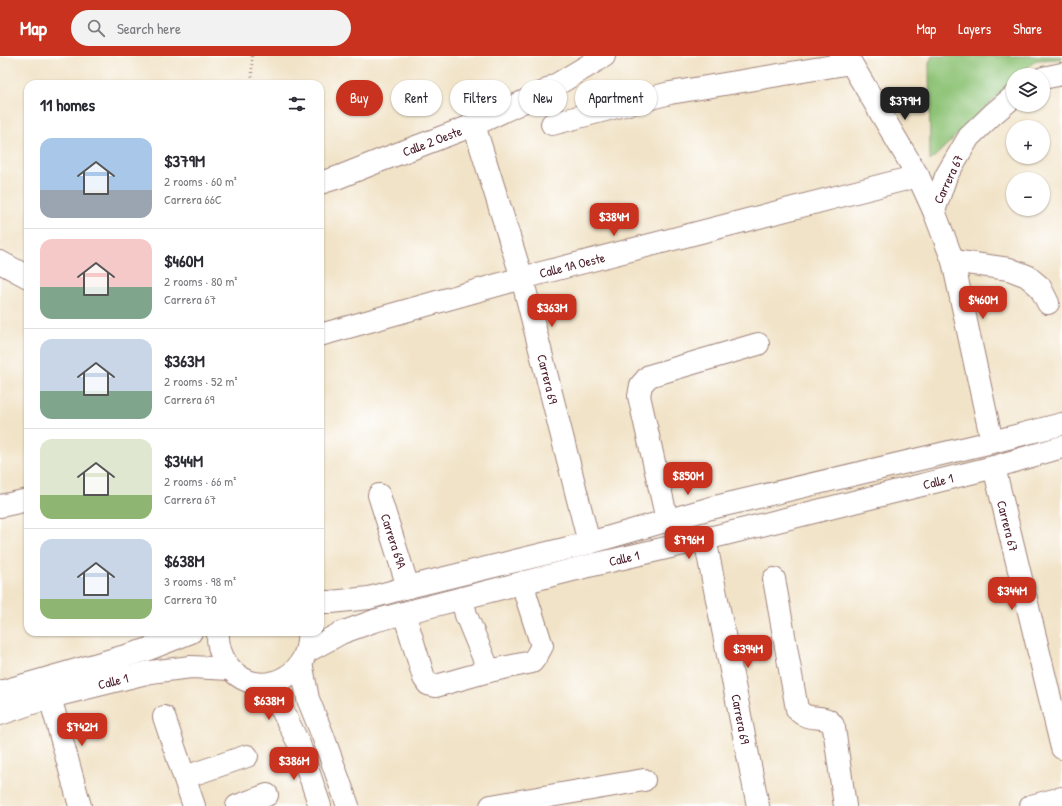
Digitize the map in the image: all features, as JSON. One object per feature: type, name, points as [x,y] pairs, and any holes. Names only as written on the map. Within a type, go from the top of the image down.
[{"type":"street","name":"Calle 2 Oeste","points":[[324,182],[474,125],[546,91],[604,56]]},
{"type":"street","points":[[552,124],[670,93],[846,60],[918,176],[934,211]]},
{"type":"street","points":[[1050,77],[1062,74]]},
{"type":"street","name":"Carrera 67","points":[[992,442],[953,261],[934,211],[946,176],[969,137],[992,114],[1006,103]]},
{"type":"street","name":"Carrera 69","points":[[474,125],[522,278],[589,543]]},
{"type":"street","name":"Calle 1A Oeste","points":[[324,334],[522,278],[918,176]]},
{"type":"street","points":[[953,261],[1009,270],[1027,276],[1040,288],[1048,303]]},
{"type":"street","points":[[0,262],[24,275]]},
{"type":"street","points":[[667,520],[639,396],[641,385],[649,376],[758,344]]},
{"type":"street","name":"Calle 1","points":[[324,602],[369,598],[408,587],[589,543],[711,508],[992,442],[1062,424]]},
{"type":"street","name":"Calle 1","points":[[260,684],[280,680],[292,673],[305,649],[340,633],[374,621],[524,582],[706,539],[994,467],[1062,447]]},
{"type":"street","name":"Carrera 67","points":[[994,467],[1062,748]]},
{"type":"street","name":"Carrera 69A","points":[[379,495],[408,587]]},
{"type":"street","points":[[0,506],[24,501]]},
{"type":"street","name":"Carrera 69","points":[[706,539],[758,806]]},
{"type":"street","points":[[774,579],[797,709],[807,716],[827,719],[832,722],[845,806]]},
{"type":"street","points":[[404,613],[424,678],[428,684],[436,686],[488,671],[532,662],[542,646],[526,596],[524,582]]},
{"type":"street","points":[[462,598],[466,615],[488,671]]},
{"type":"street","name":"Calle 1","points":[[0,692],[146,650],[181,636]]},
{"type":"street","points":[[218,636],[220,652],[230,669],[240,678],[260,684],[282,710],[299,744],[320,806]]},
{"type":"street","points":[[305,649],[308,699],[348,806]]},
{"type":"street","name":"Calle 1","points":[[0,714],[50,697],[150,672],[191,667],[230,669]]},
{"type":"street","points":[[50,697],[80,806]]},
{"type":"street","points":[[164,717],[194,806]]},
{"type":"street","points":[[185,777],[247,756]]},
{"type":"street","points":[[490,806],[644,780]]},
{"type":"street","points":[[237,806],[267,795]]},
{"type":"street","points":[[1031,806],[1062,798]]},
{"type":"path","points":[[252,56],[252,80]]},
{"type":"green space","points":[[932,56],[1062,56],[1062,59],[1036,60],[1027,68],[1006,68],[1006,88],[930,161],[929,63]]}]
